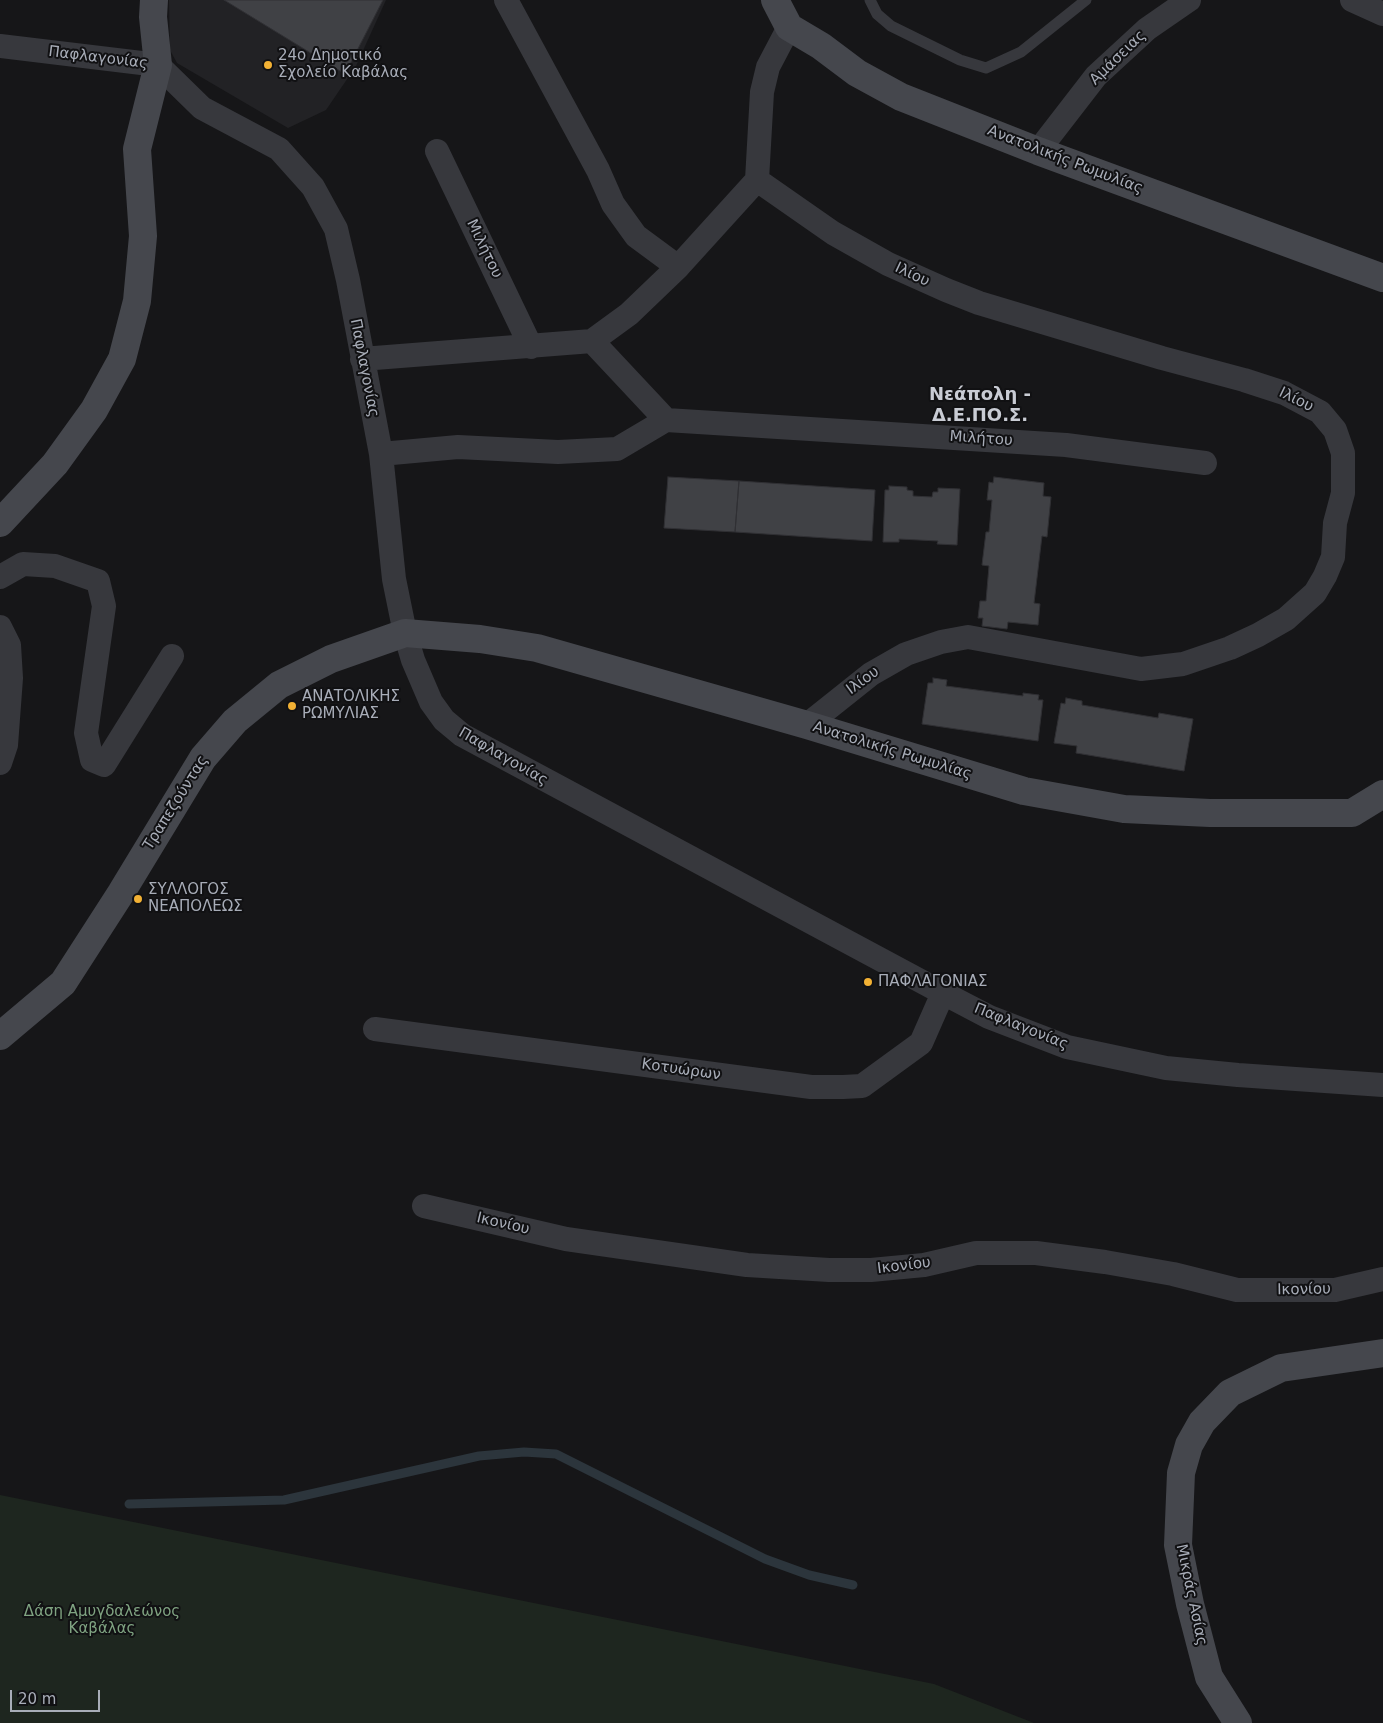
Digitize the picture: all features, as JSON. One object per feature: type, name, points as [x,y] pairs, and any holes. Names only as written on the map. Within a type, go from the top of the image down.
[{"type":"street","points":[[0,523],[60,456],[94,410],[122,359],[137,301],[143,236],[137,149],[158,65],[153,17],[154,0]]},
{"type":"street","points":[[506,0],[598,170],[614,204],[636,236],[678,267]]},
{"type":"street","points":[[362,358],[592,341],[629,314],[678,267],[757,180],[762,92],[768,67],[789,27],[775,0]]},
{"type":"street","name":"Αμάσειας","points":[[1038,151],[1096,76],[1147,29],[1189,0]]},
{"type":"street","points":[[1352,0],[1383,14]]},
{"type":"street","name":"Ανατολικής Ρωμυλίας","points":[[789,27],[821,46],[857,73],[901,97],[1038,151],[1383,278]]},
{"type":"street","name":"Παφλαγονίας","points":[[0,46],[158,65],[202,108],[279,149],[313,187],[336,229],[348,280],[381,454],[394,579],[405,633],[415,666],[431,702],[444,720],[462,735],[943,993],[990,1017],[1067,1047],[1166,1068],[1383,1085]]},
{"type":"street","name":"Μιλήτου","points":[[437,151],[531,347]]},
{"type":"street","name":"Ιλίου","points":[[757,180],[833,233],[888,264],[946,290],[979,303],[1284,393],[1320,412],[1335,430],[1342,453],[1342,493],[1335,523],[1333,557],[1326,576],[1308,600],[1286,619],[1258,635],[1230,648],[1183,664],[1141,669],[968,637],[941,642],[906,654],[871,674],[807,725]]},
{"type":"street","points":[[381,454],[458,447],[558,452],[617,450],[666,420],[592,341]]},
{"type":"street","name":"Μιλήτου","points":[[666,420],[1066,445],[1205,464]]},
{"type":"street","points":[[0,577],[23,564],[55,566],[98,581],[104,606],[86,733],[92,760],[104,765],[172,656]]},
{"type":"street","points":[[0,628],[9,645],[11,678],[6,745],[0,763]]},
{"type":"street","name":"Ανατολικής Ρωμυλίας","points":[[405,633],[480,639],[537,648],[807,725],[1024,791],[1124,809],[1210,812],[1352,812],[1383,794]]},
{"type":"street","name":"Τραπεζούντας","points":[[0,1036],[63,983],[121,893],[203,758],[235,721],[279,685],[331,659],[405,633]]},
{"type":"street","name":"Κοτυώρων","points":[[375,1029],[811,1088],[862,1086],[921,1043],[943,993]]},
{"type":"street","name":"Ικονίου","points":[[424,1206],[566,1239],[747,1265],[829,1270],[870,1270],[924,1264],[976,1253],[1036,1253],[1105,1262],[1173,1274],[1237,1290],[1335,1290],[1383,1279]]},
{"type":"street","name":"Μικράς Ασίας","points":[[1238,1723],[1209,1677],[1190,1604],[1178,1545],[1181,1472],[1189,1445],[1202,1422],[1230,1393],[1281,1368],[1383,1353]]},
{"type":"lane","points":[[870,0],[877,14],[891,26],[960,60],[986,68],[1021,52],[1086,0]]},
{"type":"shaded area","name":"24ο Δημοτικό Σχολείο Καβάλας","points":[[169,0],[386,0],[356,66],[326,110],[288,128],[177,63],[170,50]]},
{"type":"green space","name":"Δάση Αμυγδαλεώνος Καβάλας","points":[[0,1495],[934,1684],[1034,1723],[0,1723]]},
{"type":"building","points":[[224,0],[383,0],[345,74]]},
{"type":"building","points":[[668,477],[739,481],[735,532],[664,528]]},
{"type":"building","points":[[994,477],[1044,483],[1043,496],[1051,497],[1047,537],[1042,536],[1034,603],[1040,604],[1038,625],[1008,622],[1007,629],[982,626],[983,618],[978,618],[980,601],[986,601],[989,566],[982,565],[986,532],[989,532],[992,500],[987,500],[989,482],[993,483]]},
{"type":"building","points":[[739,481],[875,490],[872,541],[735,532]]},
{"type":"building","points":[[889,486],[907,487],[907,490],[913,491],[913,496],[932,497],[933,492],[938,492],[938,488],[960,489],[957,545],[937,544],[938,541],[899,539],[899,542],[883,542],[885,490],[889,490]]},
{"type":"building","points":[[933,678],[947,680],[946,686],[1023,696],[1023,693],[1039,695],[1038,700],[1043,700],[1038,741],[922,724],[928,683],[933,683]]},
{"type":"building","points":[[1066,698],[1082,701],[1082,705],[1158,718],[1159,713],[1193,719],[1184,771],[1076,753],[1077,746],[1054,743],[1061,703],[1065,704]]},
{"type":"waterway","points":[[129,1504],[284,1500],[479,1456],[524,1452],[556,1454],[765,1559],[809,1575],[853,1585]]},
{"type":"place","name":"24ο Δημοτικό Σχολείο Καβάλας","points":[[268,65]]},
{"type":"place","name":"ΑΝΑΤΟΛΙΚΗΣ ΡΩΜΥΛΙΑΣ","points":[[292,706]]},
{"type":"place","name":"ΣΥΛΛΟΓΟΣ ΝΕΑΠΟΛΕΩΣ","points":[[138,899]]},
{"type":"place","name":"ΠΑΦΛΑΓΟΝΙΑΣ","points":[[868,982]]},
{"type":"district","name":"Νεάπολη - Δ.Ε.ΠΟ.Σ.","points":[[980,405]]}]
